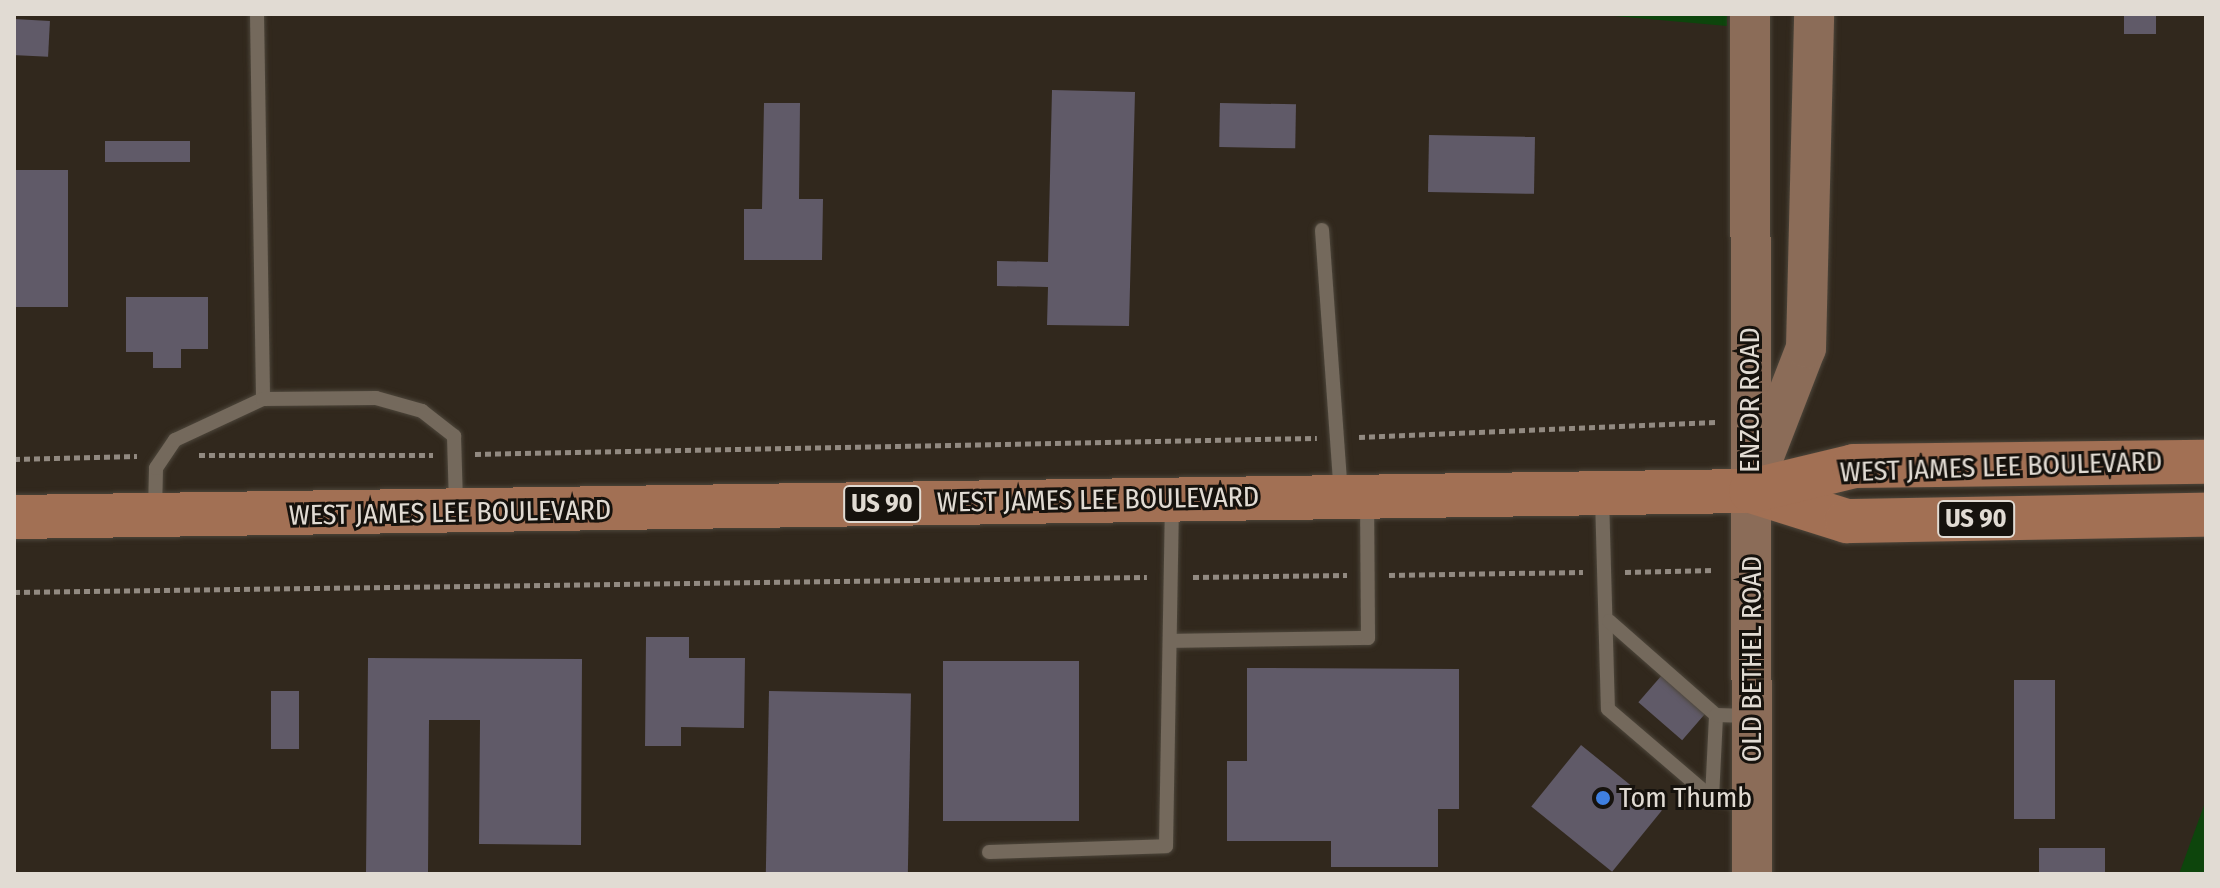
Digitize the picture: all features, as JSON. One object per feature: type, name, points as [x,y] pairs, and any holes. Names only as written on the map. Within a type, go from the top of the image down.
[{"type":"main road","name":"ENZOR ROAD","points":[[1750,14],[1751,491]]},
{"type":"main road","name":"ENZOR ROAD","points":[[1751,491],[1806,348],[1814,14]]},
{"type":"main road","name":"WEST JAMES LEE BOULEVARD","points":[[14,517],[456,513],[1172,498],[1751,491],[1854,466],[2206,462]]},
{"type":"main road","name":"WEST JAMES LEE BOULEVARD","points":[[1751,491],[1847,521],[2206,515]]},
{"type":"main road","name":"OLD BETHEL ROAD","points":[[1751,491],[1752,570],[1734,716],[1752,805],[1752,874]]},
{"type":"lane","points":[[257,14],[263,399]]},
{"type":"lane","points":[[1171,641],[1368,638],[1368,575],[1354,496],[1337,438],[1322,230]]},
{"type":"lane","points":[[154,517],[156,468],[175,440],[263,399],[376,398],[422,411],[454,436],[456,513]]},
{"type":"lane","points":[[1602,493],[1609,621],[1608,709],[1712,798],[1752,805]]},
{"type":"lane","points":[[989,852],[1166,846],[1172,498]]},
{"type":"lane","points":[[1609,621],[1734,716],[1712,798]]},
{"type":"path","points":[[14,459],[1337,438],[1682,427],[1751,417]]},
{"type":"path","points":[[14,592],[1752,570]]},
{"type":"green space","points":[[1592,14],[1727,14],[1727,26]]},
{"type":"green space","points":[[2206,800],[2206,874],[2179,874]]},
{"type":"building","points":[[2124,14],[2156,14],[2156,34],[2124,34]]},
{"type":"building","points":[[14,19],[50,21],[48,57],[14,55]]},
{"type":"building","points":[[1052,90],[1135,92],[1129,326],[1047,325],[1048,287],[997,286],[997,261],[1048,262]]},
{"type":"building","points":[[764,103],[800,103],[799,199],[823,199],[822,260],[744,260],[744,209],[762,209]]},
{"type":"building","points":[[1220,103],[1296,104],[1295,148],[1219,147]]},
{"type":"building","points":[[1429,135],[1535,137],[1534,194],[1428,192]]},
{"type":"building","points":[[105,141],[190,141],[190,162],[105,162]]},
{"type":"building","points":[[14,170],[68,170],[68,307],[14,307]]},
{"type":"building","points":[[126,297],[208,297],[208,349],[181,349],[181,368],[153,368],[153,352],[126,352]]},
{"type":"building","points":[[646,637],[689,637],[689,658],[745,658],[744,728],[681,727],[681,746],[645,746]]},
{"type":"building","points":[[368,658],[582,659],[581,845],[479,844],[480,720],[429,720],[428,874],[366,874]]},
{"type":"building","points":[[943,661],[1079,661],[1079,821],[943,821]]},
{"type":"building","points":[[1247,668],[1459,669],[1459,809],[1438,809],[1438,867],[1331,867],[1331,841],[1227,841],[1227,761],[1247,761]]},
{"type":"building","points":[[1662,675],[1706,713],[1682,740],[1638,702]]},
{"type":"building","points":[[2014,680],[2055,680],[2055,819],[2014,819]]},
{"type":"building","points":[[271,691],[299,691],[299,749],[271,749]]},
{"type":"building","points":[[769,691],[911,693],[908,874],[766,874]]},
{"type":"building","points":[[1581,745],[1662,810],[1612,872],[1531,806]]},
{"type":"building","points":[[2039,848],[2105,848],[2105,874],[2039,874]]},
{"type":"place","name":"Tom Thumb","points":[[1603,798]]}]
